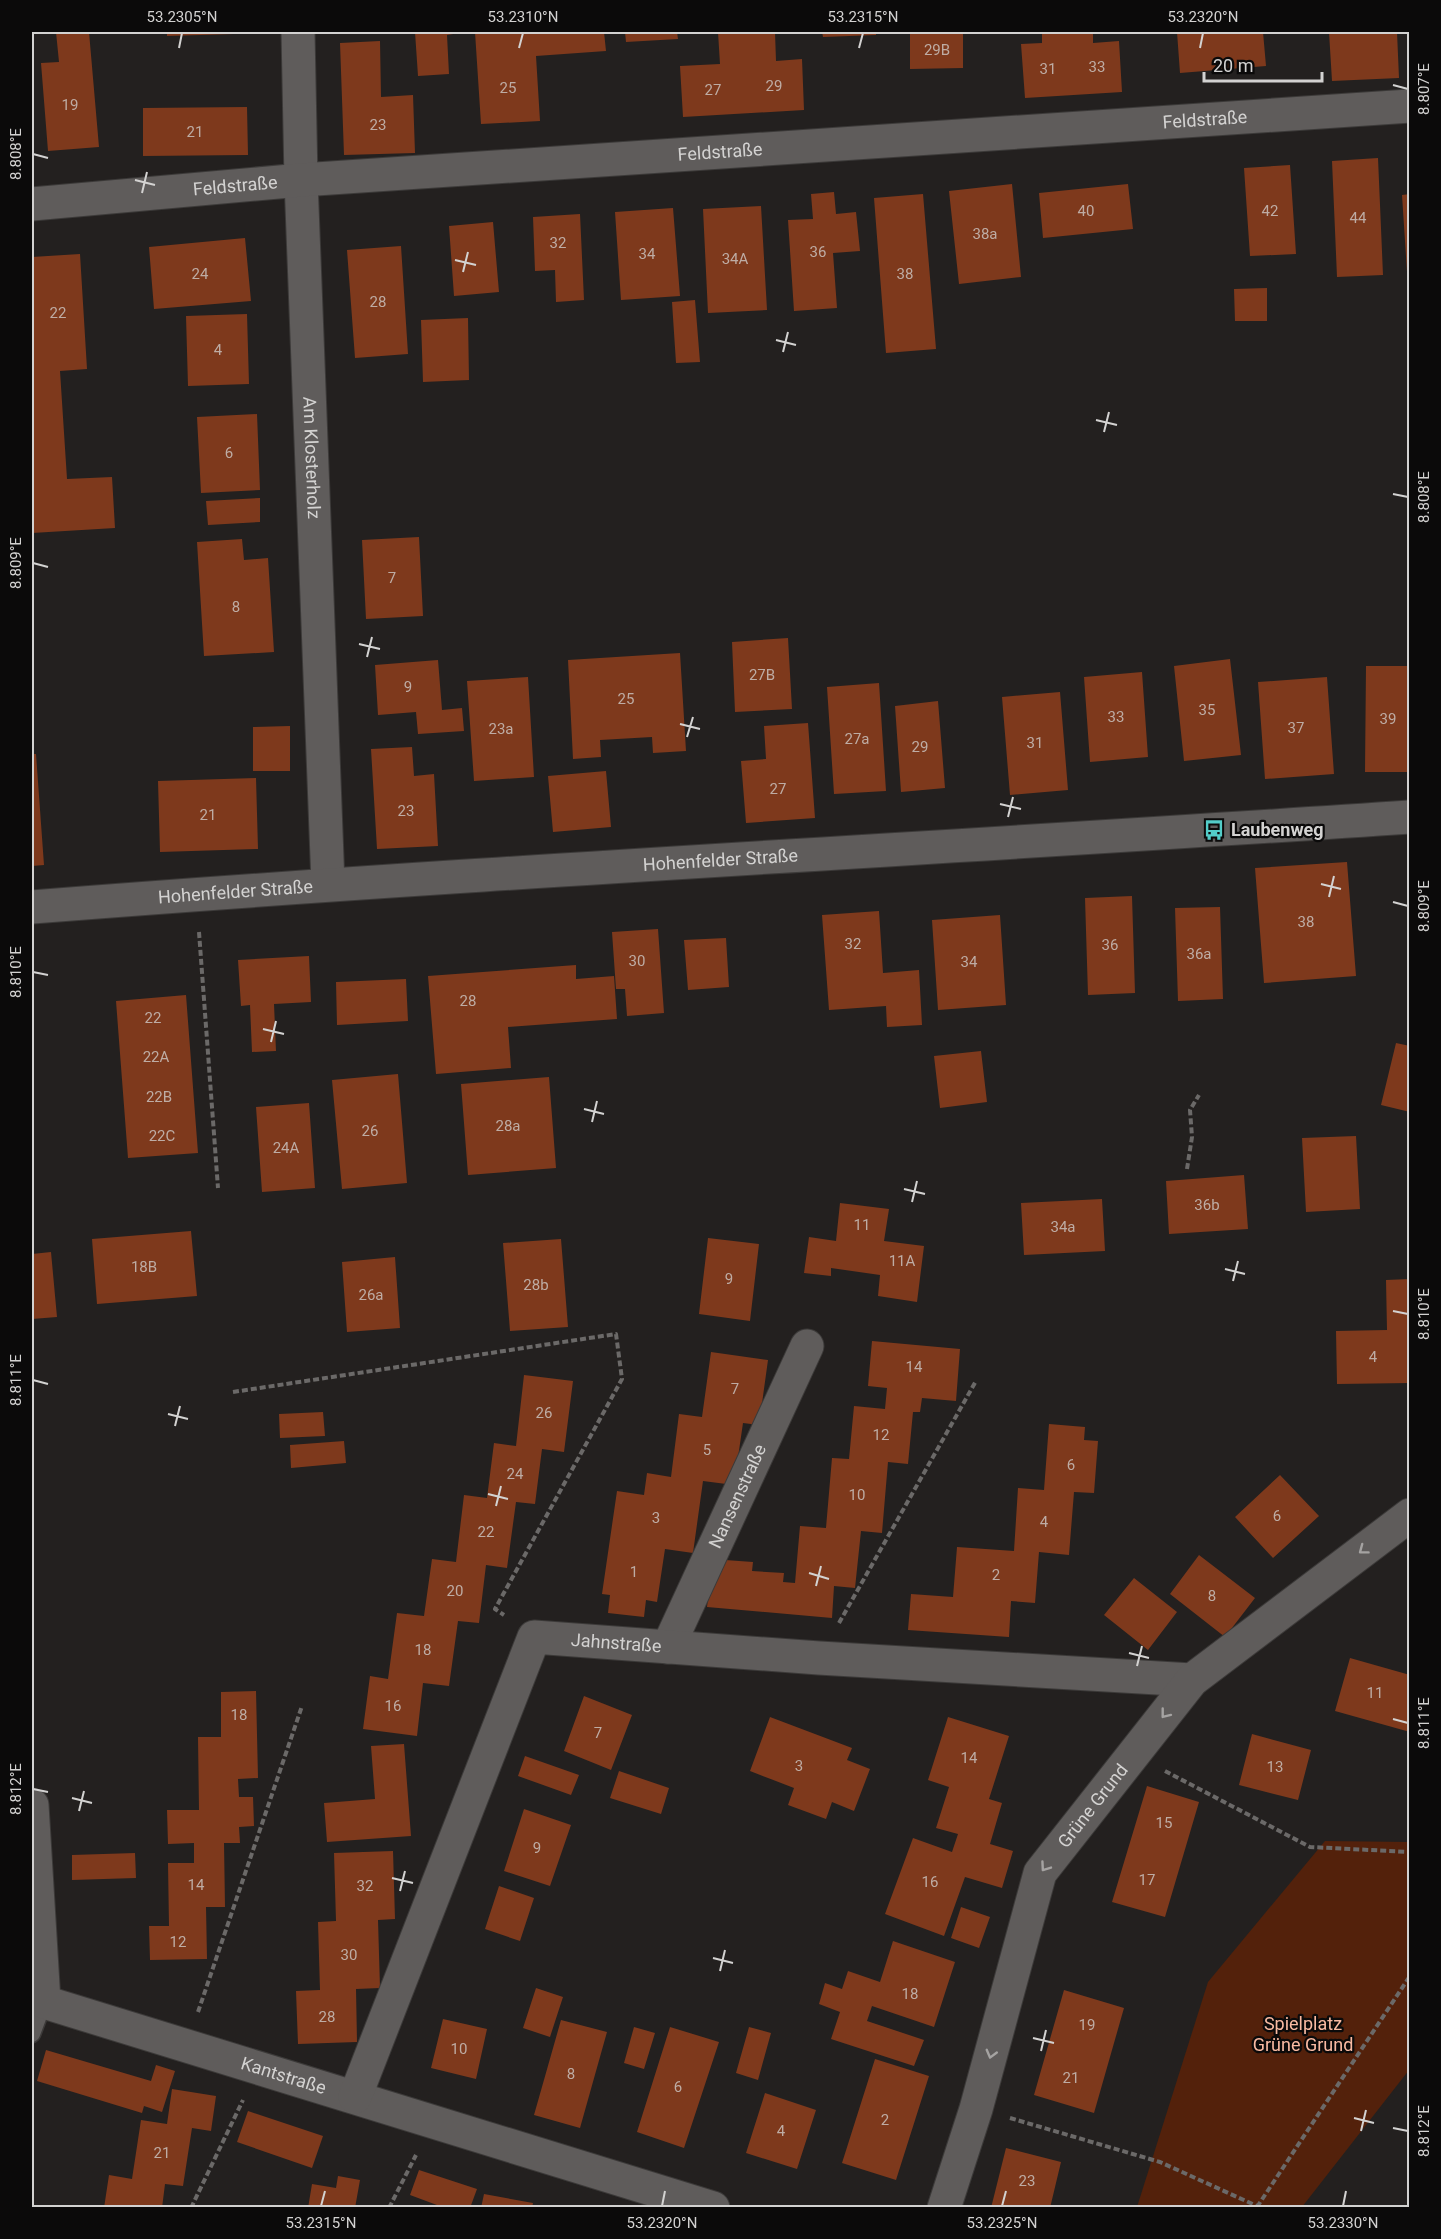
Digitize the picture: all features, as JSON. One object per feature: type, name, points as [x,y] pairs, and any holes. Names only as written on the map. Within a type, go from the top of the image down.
[{"type":"street","name":"Am Klosterholz","points":[[298,32],[301,180],[328,884]]},
{"type":"street","name":"Feldstraße","points":[[32,204],[301,180],[1410,106]]},
{"type":"street","name":"Hohenfelder Straße","points":[[32,907],[328,884],[1059,841],[1410,817]]},
{"type":"street","name":"Nansenstraße","points":[[668,1647],[807,1346]]},
{"type":"street","name":"Grüne Grund","points":[[944,2208],[976,2109],[1040,1873],[1192,1680],[1410,1515]]},
{"type":"street","name":"Jahnstraße","points":[[534,1637],[819,1658],[1192,1680]]},
{"type":"street","points":[[355,2097],[534,1637]]},
{"type":"street","points":[[32,1805],[44,2002]]},
{"type":"street","name":"Kantstraße","points":[[44,2002],[713,2208]]},
{"type":"lane","points":[[32,2034],[44,2002]]},
{"type":"path","points":[[196,894],[218,1188]]},
{"type":"path","points":[[1187,1169],[1192,1137],[1190,1110],[1199,1095]]},
{"type":"path","points":[[233,1392],[616,1334],[622,1379],[495,1608],[534,1637]]},
{"type":"path","points":[[819,1658],[976,1381]]},
{"type":"path","points":[[186,2045],[302,1706]]},
{"type":"path","points":[[1133,1755],[1310,1847],[1410,1852]]},
{"type":"path","points":[[976,2109],[1160,2162],[1257,2207],[1410,1976]]},
{"type":"path","points":[[191,2208],[258,2067]]},
{"type":"path","points":[[389,2208],[434,2121]]},
{"type":"green space","name":"Spielplatz Grüne Grund","points":[[1325,1841],[1409,1842],[1409,2070],[1302,2207],[1137,2207],[1208,1982]]},
{"type":"building","points":[[56,32],[89,32],[99,147],[48,151],[41,63],[59,62]]},
{"type":"building","points":[[167,32],[234,32],[234,34],[167,36]]},
{"type":"building","points":[[415,32],[466,32],[447,35],[449,74],[418,76]]},
{"type":"building","points":[[475,32],[604,32],[606,51],[536,56],[540,121],[481,124]]},
{"type":"building","points":[[625,32],[677,32],[678,39],[626,42]]},
{"type":"building","points":[[718,32],[775,32],[776,61],[802,59],[804,110],[683,117],[680,66],[720,64]]},
{"type":"building","points":[[822,32],[876,32],[876,35],[823,37]]},
{"type":"building","points":[[910,32],[963,32],[963,68],[910,69]]},
{"type":"building","points":[[1042,32],[1093,32],[1093,43],[1119,41],[1122,92],[1025,98],[1021,44],[1042,43]]},
{"type":"building","points":[[1177,32],[1263,32],[1266,66],[1180,73]]},
{"type":"building","points":[[1329,32],[1397,32],[1399,78],[1332,81]]},
{"type":"building","points":[[380,41],[381,97],[413,95],[415,153],[344,155],[340,43]]},
{"type":"building","points":[[247,107],[248,155],[143,156],[143,108]]},
{"type":"building","points":[[1378,158],[1383,275],[1337,277],[1332,161]]},
{"type":"building","points":[[1290,165],[1296,254],[1250,256],[1244,168]]},
{"type":"building","points":[[1012,184],[1021,277],[959,284],[949,191]]},
{"type":"building","points":[[1128,184],[1133,229],[1043,238],[1039,193]]},
{"type":"building","points":[[834,192],[836,214],[856,212],[860,251],[833,253],[837,308],[794,311],[788,220],[813,219],[811,194]]},
{"type":"building","points":[[923,194],[936,349],[886,353],[874,198]]},
{"type":"building","points":[[1410,194],[1410,287],[1408,287],[1402,195]]},
{"type":"building","points":[[761,206],[767,310],[708,313],[703,209]]},
{"type":"building","points":[[673,208],[680,296],[621,300],[615,212]]},
{"type":"building","points":[[580,214],[584,300],[556,302],[555,270],[535,271],[533,217]]},
{"type":"building","points":[[493,222],[499,292],[454,296],[449,226]]},
{"type":"building","points":[[245,238],[251,301],[154,309],[149,247]]},
{"type":"building","points":[[401,246],[408,354],[355,358],[347,250]]},
{"type":"building","points":[[80,254],[87,369],[60,371],[67,479],[112,477],[115,528],[32,533],[32,257]]},
{"type":"building","points":[[1267,288],[1267,321],[1235,321],[1234,289]]},
{"type":"building","points":[[695,300],[700,362],[676,363],[672,302]]},
{"type":"building","points":[[247,314],[249,384],[188,386],[186,316]]},
{"type":"building","points":[[468,318],[469,380],[423,382],[421,320]]},
{"type":"building","points":[[257,414],[260,490],[201,493],[197,417]]},
{"type":"building","points":[[260,498],[260,522],[208,525],[206,501]]},
{"type":"building","points":[[419,537],[423,616],[366,619],[362,540]]},
{"type":"building","points":[[242,539],[244,560],[268,558],[274,652],[204,656],[197,542]]},
{"type":"building","points":[[788,638],[792,709],[735,712],[732,642]]},
{"type":"building","points":[[680,653],[686,751],[653,753],[652,737],[600,740],[601,757],[573,759],[568,660]]},
{"type":"building","points":[[1230,659],[1241,755],[1184,761],[1174,666]]},
{"type":"building","points":[[438,660],[442,710],[462,708],[464,731],[418,734],[416,712],[378,715],[375,665]]},
{"type":"building","points":[[1366,666],[1410,666],[1410,772],[1365,772]]},
{"type":"building","points":[[1142,672],[1148,757],[1090,762],[1084,677]]},
{"type":"building","points":[[528,677],[534,777],[474,781],[467,681]]},
{"type":"building","points":[[1327,677],[1334,774],[1265,779],[1258,682]]},
{"type":"building","points":[[879,683],[886,791],[834,794],[827,687]]},
{"type":"building","points":[[1060,692],[1068,790],[1010,795],[1002,697]]},
{"type":"building","points":[[938,701],[945,788],[901,792],[895,706]]},
{"type":"building","points":[[808,723],[815,818],[746,823],[741,761],[766,759],[764,726]]},
{"type":"building","points":[[290,726],[290,771],[253,771],[253,727]]},
{"type":"building","points":[[412,747],[414,776],[434,774],[438,846],[377,849],[371,749]]},
{"type":"building","points":[[32,754],[36,754],[44,865],[32,866]]},
{"type":"building","points":[[606,771],[611,827],[553,832],[548,776]]},
{"type":"building","points":[[256,778],[258,849],[160,852],[158,781]]},
{"type":"building","points":[[1347,862],[1356,976],[1264,983],[1255,868]]},
{"type":"building","points":[[1132,896],[1135,993],[1088,995],[1085,898]]},
{"type":"building","points":[[1220,907],[1223,999],[1178,1001],[1175,908]]},
{"type":"building","points":[[879,911],[883,973],[919,970],[922,1025],[887,1027],[886,1006],[829,1010],[822,915]]},
{"type":"building","points":[[1000,915],[1006,1005],[938,1010],[932,920]]},
{"type":"building","points":[[658,929],[664,1013],[627,1016],[625,989],[616,989],[612,932]]},
{"type":"building","points":[[726,938],[729,987],[688,990],[684,940]]},
{"type":"building","points":[[309,956],[311,1002],[274,1004],[276,1051],[252,1052],[250,1005],[241,1006],[238,960]]},
{"type":"building","points":[[576,965],[576,979],[614,976],[617,1019],[508,1027],[511,1068],[436,1074],[428,976]]},
{"type":"building","points":[[406,979],[408,1021],[337,1025],[336,982]]},
{"type":"building","points":[[186,995],[198,1153],[128,1158],[116,1001]]},
{"type":"building","points":[[1396,1043],[1410,1046],[1410,1112],[1381,1105]]},
{"type":"building","points":[[981,1051],[987,1102],[940,1108],[934,1056]]},
{"type":"building","points":[[398,1074],[407,1183],[342,1189],[332,1080]]},
{"type":"building","points":[[549,1077],[556,1168],[468,1175],[461,1084]]},
{"type":"building","points":[[309,1103],[315,1188],[262,1192],[256,1107]]},
{"type":"building","points":[[1356,1136],[1360,1209],[1306,1212],[1302,1138]]},
{"type":"building","points":[[1244,1175],[1248,1229],[1169,1234],[1166,1181]]},
{"type":"building","points":[[1102,1199],[1105,1251],[1024,1255],[1021,1203]]},
{"type":"building","points":[[840,1203],[889,1209],[884,1241],[924,1246],[917,1302],[878,1296],[880,1275],[831,1268],[831,1276],[804,1273],[809,1237],[836,1241]]},
{"type":"building","points":[[191,1231],[197,1296],[97,1304],[92,1239]]},
{"type":"building","points":[[708,1238],[759,1244],[750,1321],[699,1314]]},
{"type":"building","points":[[561,1239],[568,1327],[510,1331],[503,1243]]},
{"type":"building","points":[[51,1252],[57,1317],[32,1319],[32,1254]]},
{"type":"building","points":[[395,1257],[400,1328],[347,1332],[342,1262]]},
{"type":"building","points":[[1410,1279],[1410,1383],[1337,1384],[1336,1331],[1387,1330],[1386,1280]]},
{"type":"building","points":[[872,1341],[960,1349],[956,1401],[922,1398],[920,1412],[913,1412],[908,1464],[888,1462],[882,1533],[861,1531],[855,1588],[834,1586],[832,1618],[707,1607],[709,1589],[725,1560],[753,1562],[752,1571],[784,1573],[783,1582],[795,1583],[800,1526],[826,1528],[832,1458],[849,1459],[854,1406],[885,1409],[887,1388],[868,1386]]},
{"type":"building","points":[[711,1352],[768,1360],[759,1425],[743,1423],[734,1485],[703,1481],[693,1553],[665,1549],[657,1602],[646,1600],[644,1617],[608,1613],[610,1595],[602,1594],[617,1491],[644,1495],[647,1473],[671,1477],[679,1414],[702,1417]]},
{"type":"building","points":[[524,1375],[573,1381],[564,1452],[542,1449],[535,1504],[516,1502],[507,1568],[486,1565],[479,1623],[458,1621],[449,1686],[423,1683],[417,1736],[363,1729],[370,1676],[388,1679],[397,1613],[424,1616],[432,1559],[456,1562],[464,1495],[487,1498],[494,1443],[516,1446]]},
{"type":"building","points":[[323,1412],[325,1436],[280,1438],[279,1414]]},
{"type":"building","points":[[1049,1424],[1085,1427],[1084,1440],[1098,1441],[1094,1493],[1074,1492],[1069,1555],[1039,1552],[1035,1603],[1011,1601],[1009,1637],[908,1630],[911,1594],[953,1597],[957,1547],[1014,1551],[1018,1488],[1044,1490]]},
{"type":"building","points":[[344,1441],[346,1463],[291,1468],[290,1445]]},
{"type":"building","points":[[1280,1475],[1319,1516],[1273,1558],[1235,1517]]},
{"type":"building","points":[[1199,1555],[1255,1598],[1225,1637],[1170,1594]]},
{"type":"building","points":[[1134,1578],[1177,1612],[1148,1650],[1104,1615]]},
{"type":"building","points":[[1350,1658],[1410,1675],[1410,1732],[1335,1711]]},
{"type":"building","points":[[256,1691],[258,1778],[238,1779],[239,1797],[253,1797],[254,1826],[239,1827],[240,1843],[224,1843],[225,1907],[206,1907],[207,1959],[150,1960],[149,1926],[169,1926],[168,1863],[194,1863],[194,1843],[168,1844],[167,1810],[199,1810],[198,1737],[221,1737],[221,1692]]},
{"type":"building","points":[[584,1696],[632,1715],[611,1770],[564,1751]]},
{"type":"building","points":[[770,1717],[852,1748],[847,1760],[870,1769],[854,1811],[832,1802],[826,1819],[788,1805],[794,1788],[750,1771]]},
{"type":"building","points":[[948,1717],[1009,1736],[989,1799],[1002,1803],[990,1844],[1013,1851],[1002,1888],[965,1877],[944,1936],[885,1914],[913,1838],[952,1852],[958,1834],[936,1828],[949,1787],[928,1780]]},
{"type":"building","points":[[1252,1734],[1311,1750],[1298,1800],[1239,1785]]},
{"type":"building","points":[[404,1744],[411,1836],[327,1842],[324,1803],[375,1799],[371,1746]]},
{"type":"building","points":[[525,1756],[579,1775],[571,1795],[518,1776]]},
{"type":"building","points":[[619,1771],[669,1788],[661,1814],[610,1798]]},
{"type":"building","points":[[1147,1786],[1199,1802],[1165,1917],[1112,1902]]},
{"type":"building","points":[[524,1809],[571,1825],[550,1886],[504,1871]]},
{"type":"building","points":[[393,1851],[395,1919],[378,1920],[380,1988],[356,1989],[357,2042],[298,2044],[296,1991],[320,1990],[318,1922],[336,1921],[334,1853]]},
{"type":"building","points":[[135,1853],[136,1878],[72,1880],[72,1855]]},
{"type":"building","points":[[499,1886],[534,1898],[520,1941],[485,1929]]},
{"type":"building","points":[[961,1907],[990,1917],[979,1948],[951,1938]]},
{"type":"building","points":[[893,1941],[955,1962],[934,2027],[872,2006],[867,2021],[924,2040],[914,2066],[831,2039],[840,2012],[819,2004],[825,1983],[842,1989],[848,1971],[880,1982]]},
{"type":"building","points":[[536,1988],[563,1997],[550,2037],[523,2028]]},
{"type":"building","points":[[1064,1990],[1124,2008],[1094,2113],[1034,2095]]},
{"type":"building","points":[[443,2019],[487,2029],[476,2079],[431,2068]]},
{"type":"building","points":[[561,2020],[607,2032],[580,2128],[534,2115]]},
{"type":"building","points":[[634,2027],[655,2033],[644,2069],[624,2063]]},
{"type":"building","points":[[670,2027],[719,2042],[684,2148],[637,2132]]},
{"type":"building","points":[[749,2027],[771,2033],[758,2080],[736,2073]]},
{"type":"building","points":[[46,2050],[151,2081],[156,2065],[175,2071],[162,2112],[144,2106],[142,2113],[37,2081]]},
{"type":"building","points":[[875,2059],[929,2076],[896,2180],[842,2163]]},
{"type":"building","points":[[172,2089],[216,2096],[211,2131],[192,2128],[183,2186],[165,2184],[162,2208],[104,2208],[109,2175],[132,2179],[141,2120],[167,2124]]},
{"type":"building","points":[[765,2093],[816,2110],[797,2169],[746,2153]]},
{"type":"building","points":[[248,2111],[323,2136],[312,2168],[237,2142]]},
{"type":"building","points":[[1006,2148],[1061,2162],[1050,2208],[991,2208]]},
{"type":"building","points":[[419,2170],[477,2189],[470,2208],[445,2208],[410,2195]]},
{"type":"building","points":[[338,2176],[360,2180],[355,2208],[308,2208],[312,2184],[336,2188]]},
{"type":"building","points":[[484,2194],[533,2203],[532,2208],[481,2208]]},
{"type":"place","name":"Laubenweg","points":[[1214,830]]}]
